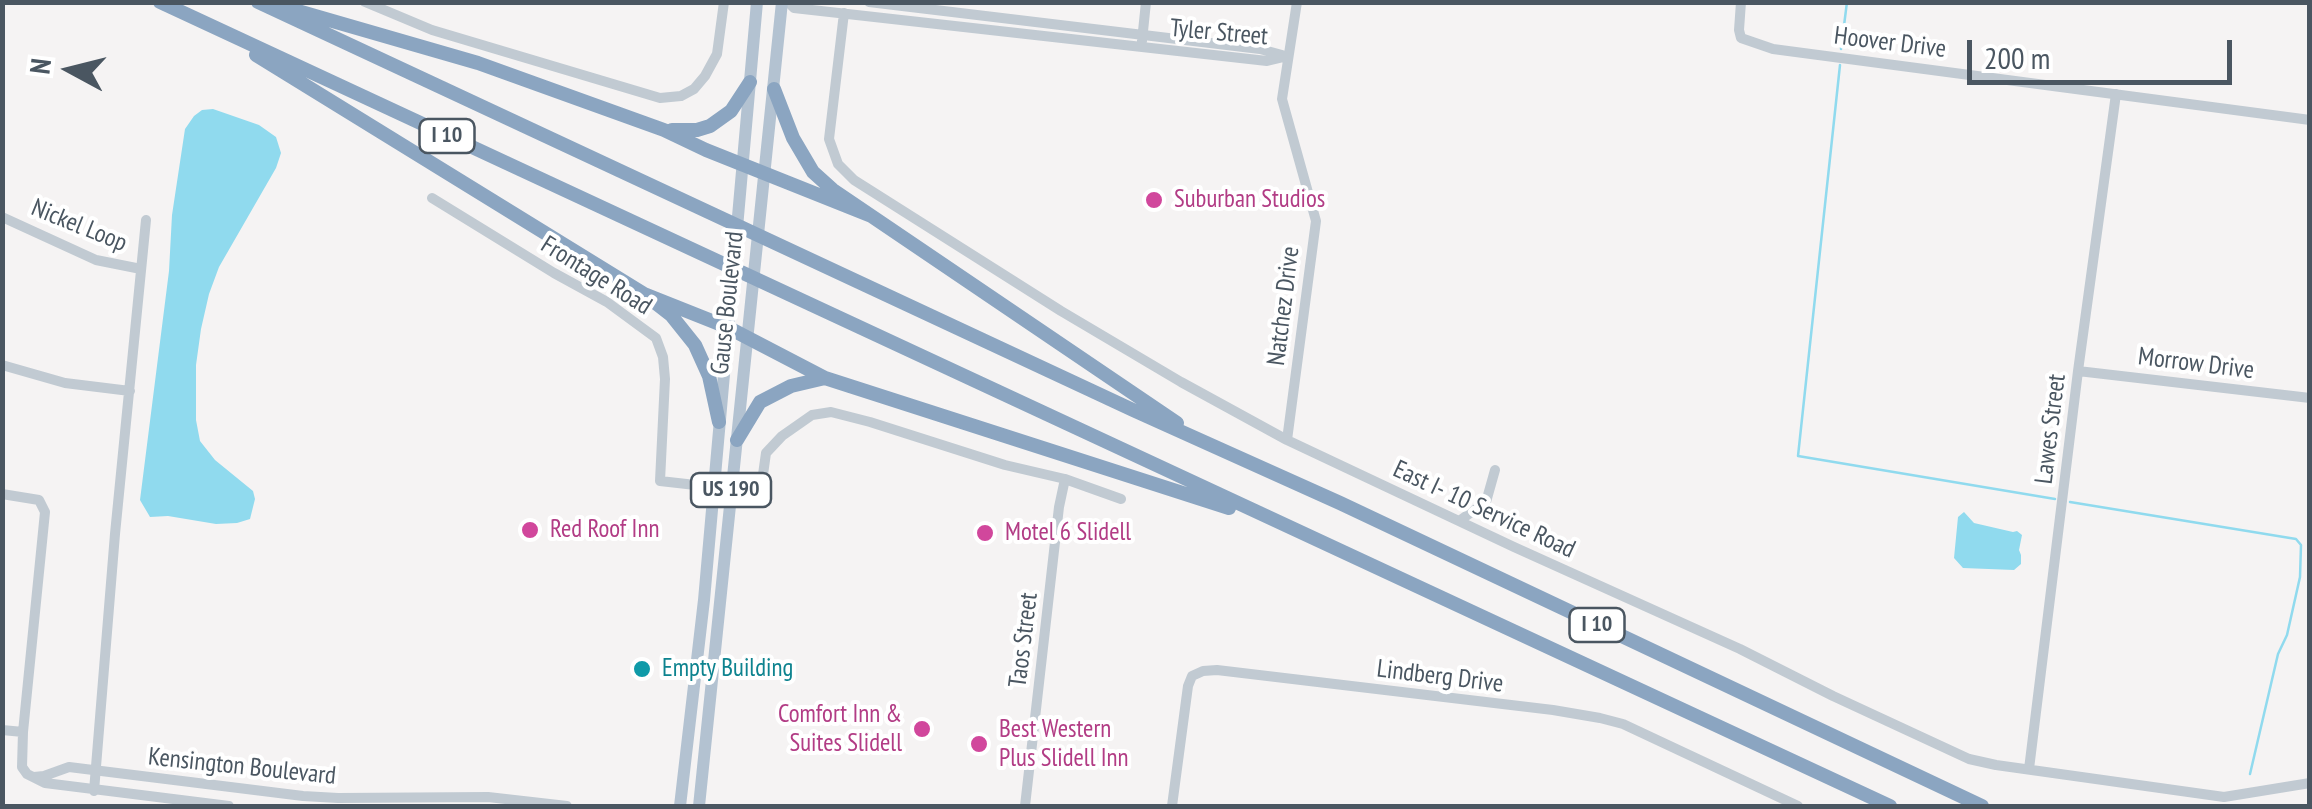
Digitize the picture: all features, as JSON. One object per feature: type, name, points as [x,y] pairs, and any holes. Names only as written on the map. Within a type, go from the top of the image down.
[{"type":"highway","name":"I 10","points":[[160,2],[1890,806]]},
{"type":"highway","name":"I 10","points":[[258,2],[1982,806]]},
{"type":"highway","points":[[269,2],[478,63],[664,130],[868,215]]},
{"type":"highway","points":[[199,20],[644,294],[671,316],[695,346],[709,376],[719,422]]},
{"type":"highway","points":[[664,130],[710,126],[731,111],[750,82]]},
{"type":"highway","points":[[774,89],[793,138],[813,172],[833,190],[1210,445]]},
{"type":"highway","points":[[644,294],[728,327],[825,378],[1282,525]]},
{"type":"highway","points":[[736,440],[760,402],[791,386],[825,378]]},
{"type":"main road","name":"Gause Boulevard","points":[[680,806],[704,607],[757,2]]},
{"type":"main road","name":"Gause Boulevard","points":[[699,806],[785,2]]},
{"type":"street","points":[[364,2],[448,35],[660,98],[681,96],[705,76],[717,54],[724,2]]},
{"type":"street","name":"Tyler Street","points":[[785,2],[794,8],[844,14],[1142,41]]},
{"type":"street","name":"Tyler Street","points":[[869,2],[968,8],[1267,60],[1288,56]]},
{"type":"street","points":[[1142,41],[1146,2]]},
{"type":"street","name":"Natchez Drive","points":[[1287,440],[1316,221],[1282,100],[1297,2]]},
{"type":"street","name":"Hoover Drive","points":[[1741,2],[1742,38],[1773,49],[2310,120]]},
{"type":"street","points":[[964,27],[968,8]]},
{"type":"street","name":"East I- 10 Service Road","points":[[844,14],[830,139],[838,164],[854,180],[1078,322],[1287,440],[1969,759],[2224,797],[2310,783]]},
{"type":"street","name":"Lawes Street","points":[[2029,770],[2116,94]]},
{"type":"street","name":"Frontage Road","points":[[432,198],[607,302],[656,338],[665,379],[660,481],[732,487]]},
{"type":"street","name":"Nickel Loop","points":[[2,217],[96,260],[142,269]]},
{"type":"street","points":[[94,791],[146,220]]},
{"type":"street","points":[[2,366],[65,383],[130,391]]},
{"type":"street","name":"Morrow Drive","points":[[2078,371],[2310,398]]},
{"type":"street","points":[[732,487],[760,489],[766,453],[782,436],[812,416],[831,412],[1005,465],[1065,479],[1121,500]]},
{"type":"street","points":[[1459,521],[1486,502],[1495,470]]},
{"type":"street","name":"Taos Street","points":[[1024,806],[1065,479]]},
{"type":"street","points":[[2,494],[38,500],[45,512],[23,732],[22,767],[34,777]]},
{"type":"street","points":[[704,607],[719,608]]},
{"type":"street","name":"Lindberg Drive","points":[[1172,806],[1188,686],[1192,676],[1217,670],[1600,718],[1623,724],[1798,806]]},
{"type":"street","points":[[2,730],[23,732]]},
{"type":"street","name":"Kensington Boulevard","points":[[34,777],[70,767],[303,796],[488,797],[567,806]]},
{"type":"street","name":"Kensington Boulevard","points":[[34,777],[57,786],[230,806]]},
{"type":"water","points":[[213,109],[259,125],[276,137],[281,153],[219,267],[201,329],[196,365],[200,441],[215,460],[253,491],[255,499],[250,519],[216,524],[150,517],[140,500],[185,129],[202,110]]},
{"type":"water","points":[[1964,512],[1974,523],[2022,535],[2021,564],[2014,570],[1963,568],[1954,558],[1958,517]]},
{"type":"waterway","points":[[1841,49],[1847,2]]},
{"type":"waterway","points":[[1840,65],[1798,456],[2055,499]]},
{"type":"waterway","points":[[2070,502],[2296,539],[2301,545],[2300,577],[2250,774]]},
{"type":"place","name":"Suburban Studios","points":[[1154,200]]},
{"type":"place","name":"Red Roof Inn","points":[[530,530]]},
{"type":"place","name":"Motel 6 Slidell","points":[[985,533]]},
{"type":"place","name":"Empty Building","points":[[642,669]]},
{"type":"place","name":"Comfort Inn & Suites Slidell","points":[[922,729]]},
{"type":"place","name":"Best Western Plus Slidell Inn","points":[[979,744]]}]
